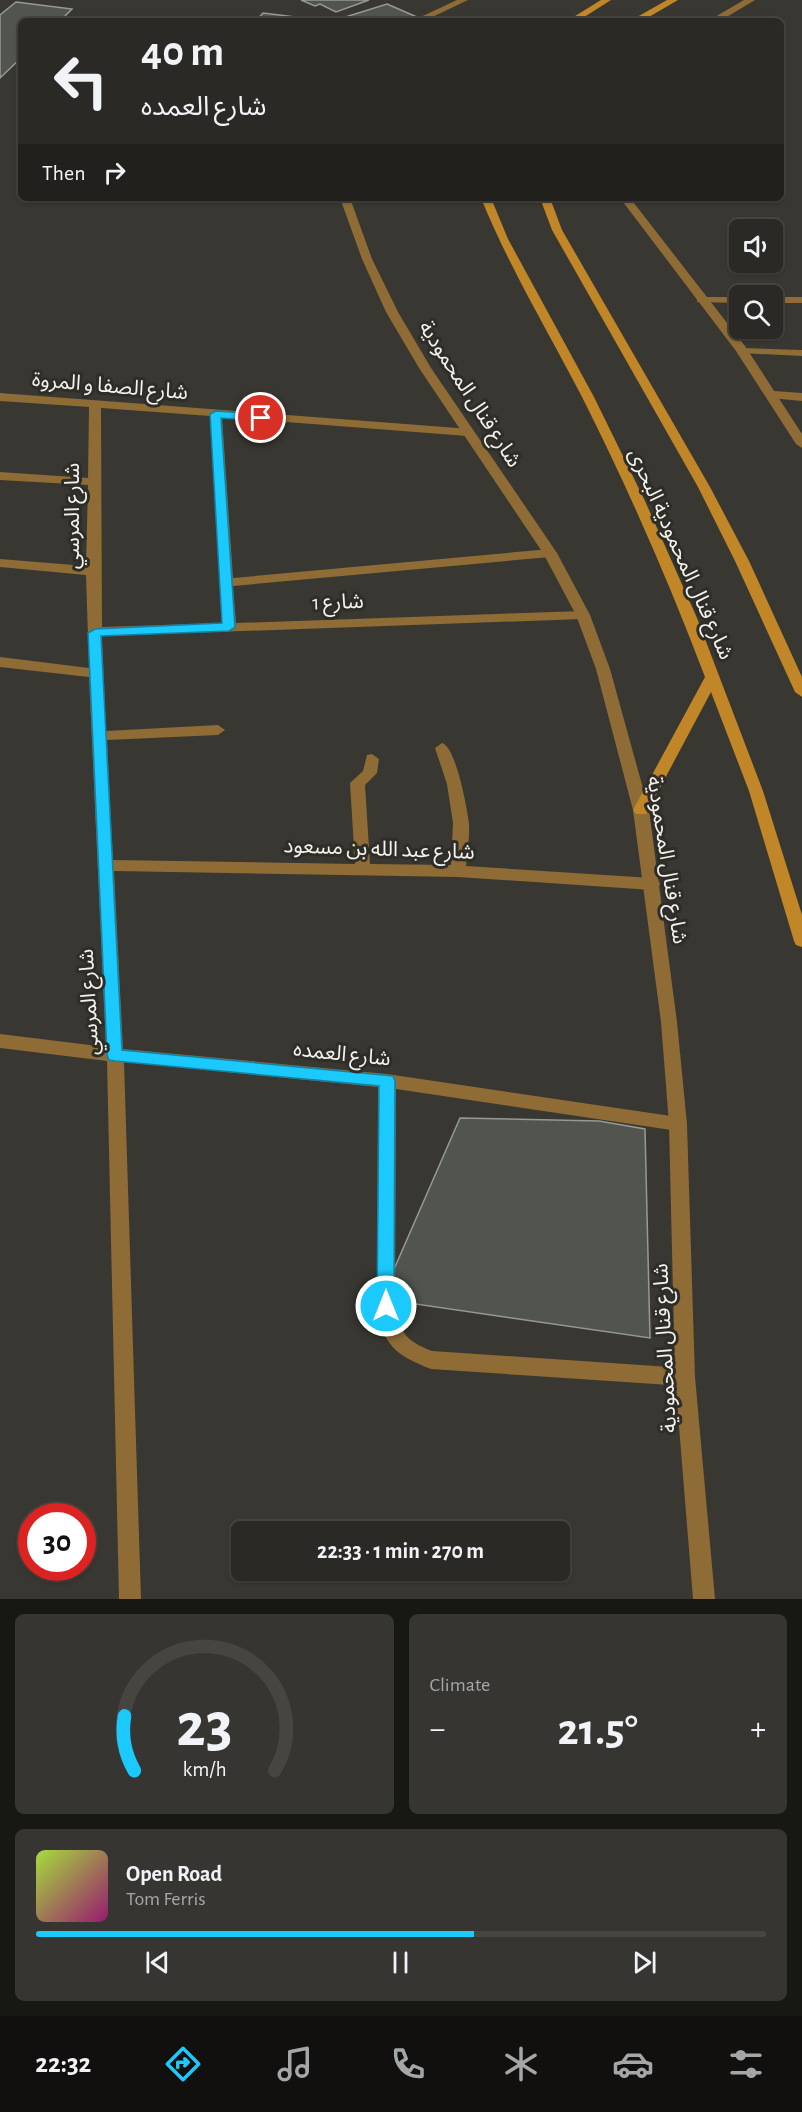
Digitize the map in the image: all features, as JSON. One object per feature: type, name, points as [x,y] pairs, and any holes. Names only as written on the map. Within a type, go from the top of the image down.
[{"type":"main road","points":[[577,18],[607,0]]},
{"type":"main road","points":[[641,18],[674,0]]},
{"type":"main road","name":"شارع قنال المحمودية البحرى","points":[[487,201],[503,239],[588,397],[634,491],[690,618],[756,790],[802,941]]},
{"type":"main road","name":"شارع قنال المحمودية البحرى","points":[[546,201],[557,230],[732,540],[802,692]]},
{"type":"main road","points":[[641,810],[713,676]]},
{"type":"street","points":[[424,18],[464,0]]},
{"type":"street","points":[[718,18],[751,0]]},
{"type":"street","name":"شارع قنال المحمودية","points":[[346,201],[367,259],[392,312],[425,369],[550,553],[583,615],[603,669],[641,810],[669,1022],[678,1124],[685,1377],[704,1599]]},
{"type":"street","points":[[627,201],[701,300],[743,351],[774,396],[802,444]]},
{"type":"street","points":[[701,300],[729,300]]},
{"type":"street","points":[[783,300],[802,300]]},
{"type":"street","points":[[743,351],[802,353]]},
{"type":"street","points":[[774,396],[802,396]]},
{"type":"street","name":"شارع الصفا و المروة","points":[[0,397],[467,432]]},
{"type":"street","name":"شارع المرسي","points":[[95,404],[93,571],[115,1055],[129,1599]]},
{"type":"street","points":[[216,414],[229,627]]},
{"type":"street","points":[[0,476],[94,482]]},
{"type":"street","points":[[226,583],[550,553]]},
{"type":"street","points":[[0,563],[93,571]]},
{"type":"street","name":"شارع 1","points":[[95,633],[583,615]]},
{"type":"street","points":[[0,662],[96,673]]},
{"type":"street","points":[[99,736],[218,730]]},
{"type":"street","points":[[442,748],[454,784],[461,823],[458,871]]},
{"type":"street","points":[[363,869],[357,783],[370,773],[372,759]]},
{"type":"street","name":"شارع عبد الله بن مسعود","points":[[105,865],[458,871],[652,884]]},
{"type":"street","name":"شارع العمده","points":[[0,1041],[115,1055],[387,1081],[678,1124]]},
{"type":"street","points":[[387,1081],[386,1306],[390,1330],[406,1350],[431,1360],[685,1377]]},
{"type":"building","points":[[301,0],[369,0],[336,12],[320,4],[315,6]]},
{"type":"building","points":[[16,2],[72,9],[63,18],[18,18],[18,61],[0,78],[0,15]]},
{"type":"building","points":[[387,4],[417,17],[414,18],[342,18]]},
{"type":"building","points":[[263,13],[304,18],[259,18]]},
{"type":"building","points":[[460,1118],[599,1121],[645,1129],[650,1338],[381,1299]]},
{"type":"route","points":[[261,418],[216,414],[229,627],[95,633],[115,1055],[387,1081],[386,1306]]}]
